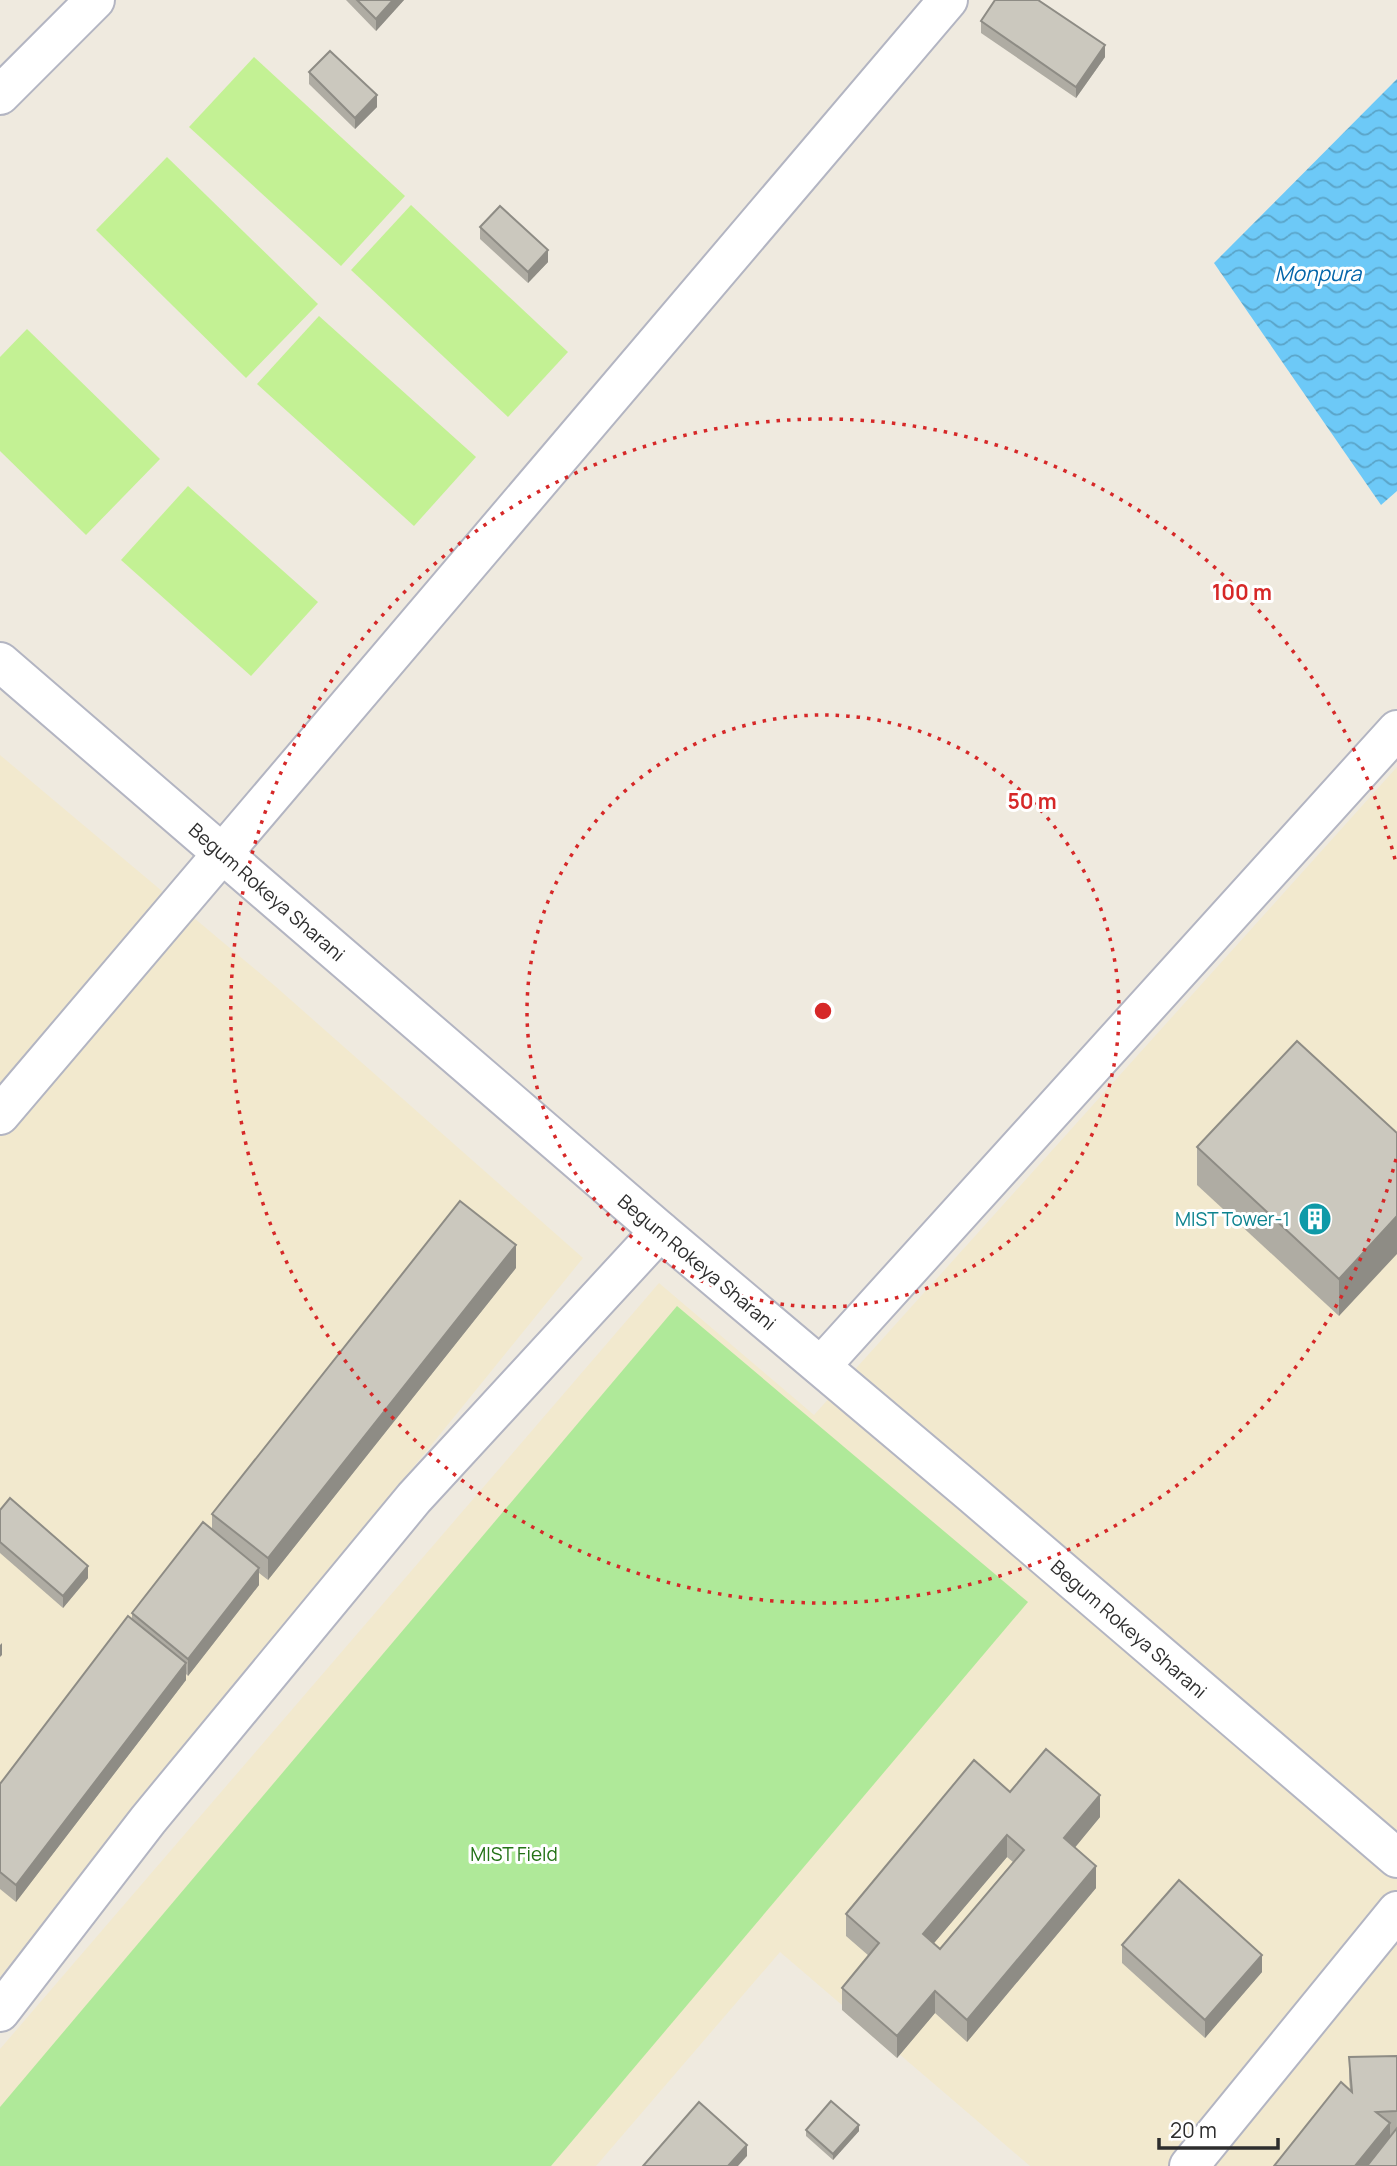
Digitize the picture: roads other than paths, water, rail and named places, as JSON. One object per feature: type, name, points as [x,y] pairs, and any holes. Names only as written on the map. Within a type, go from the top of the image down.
[{"type":"street","points":[[0,95],[95,0]]},
{"type":"street","points":[[0,1115],[948,0]]},
{"type":"street","name":"Begum Rokeya Sharani","points":[[0,662],[660,1231],[1397,1858]]},
{"type":"street","points":[[821,1366],[1397,730]]},
{"type":"street","points":[[0,2012],[148,1820],[414,1498],[660,1231]]},
{"type":"street","points":[[1189,2166],[1397,1911]]},
{"type":"water","name":"Monpura","points":[[1397,79],[1397,491],[1381,505],[1214,263]]},
{"type":"place","name":"MIST Tower-1","points":[[1315,1219]]},
{"type":"park label","name":"MIST Field","points":[[514,1854]]}]
